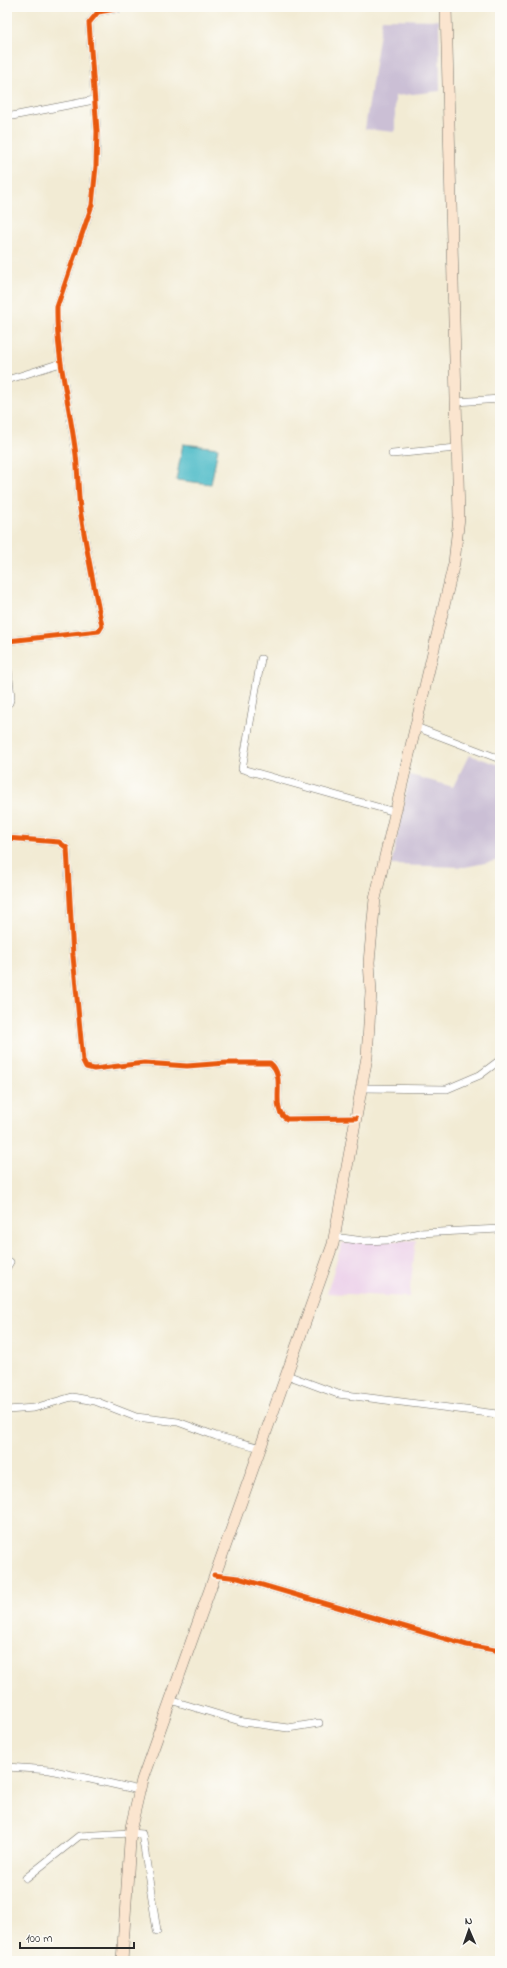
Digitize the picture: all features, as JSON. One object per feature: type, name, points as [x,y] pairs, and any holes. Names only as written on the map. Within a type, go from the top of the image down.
[{"type":"main road","points":[[122,1961],[130,1833],[139,1790],[214,1575],[322,1280],[334,1238],[367,1058],[370,992],[369,962],[371,928],[376,891],[416,727],[457,548],[459,517],[446,7]]},
{"type":"street","points":[[7,642],[77,635],[99,631],[102,626],[86,551],[80,507],[76,455],[61,363],[57,308],[92,205],[96,166],[97,131],[89,23],[98,12],[127,7]]},
{"type":"street","points":[[7,117],[94,100]]},
{"type":"street","points":[[7,380],[61,363]]},
{"type":"street","points":[[456,402],[500,399]]},
{"type":"street","points":[[392,454],[457,448]]},
{"type":"street","points":[[261,659],[242,769],[395,812]]},
{"type":"street","points":[[7,660],[11,697],[9,703],[7,704]]},
{"type":"street","points":[[416,727],[500,759]]},
{"type":"street","points":[[7,838],[59,842],[67,848],[73,956],[83,1061],[86,1067],[94,1069],[144,1063],[187,1066],[226,1063],[270,1063],[276,1067],[278,1075],[279,1110],[281,1116],[287,1119],[356,1118]]},
{"type":"street","points":[[362,1088],[447,1089],[480,1075],[500,1060]]},
{"type":"street","points":[[334,1238],[364,1241],[389,1240],[419,1233],[500,1229]]},
{"type":"street","points":[[288,1375],[338,1394],[497,1414]]},
{"type":"street","points":[[7,1410],[34,1408],[72,1397],[95,1401],[136,1417],[178,1422],[216,1436],[261,1448]]},
{"type":"street","points":[[214,1575],[238,1578],[467,1645],[500,1651]]},
{"type":"street","points":[[170,1700],[243,1722],[288,1728],[319,1723]]},
{"type":"street","points":[[7,1767],[50,1770],[139,1790]]},
{"type":"street","points":[[26,1878],[79,1836],[130,1833],[142,1834],[157,1931]]},
{"type":"shaded area","points":[[382,19],[439,20],[440,91],[395,96],[395,132],[365,129]]},
{"type":"shaded area","points":[[469,755],[500,765],[500,860],[465,867],[391,865],[410,775],[453,787]]},
{"type":"shaded area","points":[[416,1240],[409,1297],[327,1293],[342,1243]]},
{"type":"water","points":[[183,444],[218,448],[211,484],[176,480]]},
{"type":"cycle path","points":[[7,644],[8,641],[99,631],[102,626],[87,553],[80,509],[76,455],[61,363],[57,326],[57,307],[92,205],[96,166],[97,131],[89,23],[98,12],[127,7]]},
{"type":"cycle path","points":[[7,838],[59,842],[67,848],[73,956],[83,1061],[86,1067],[94,1069],[144,1063],[187,1066],[226,1063],[270,1063],[278,1076],[279,1108],[287,1119],[356,1118]]},
{"type":"cycle path","points":[[214,1575],[238,1578],[467,1645],[500,1651]]}]
